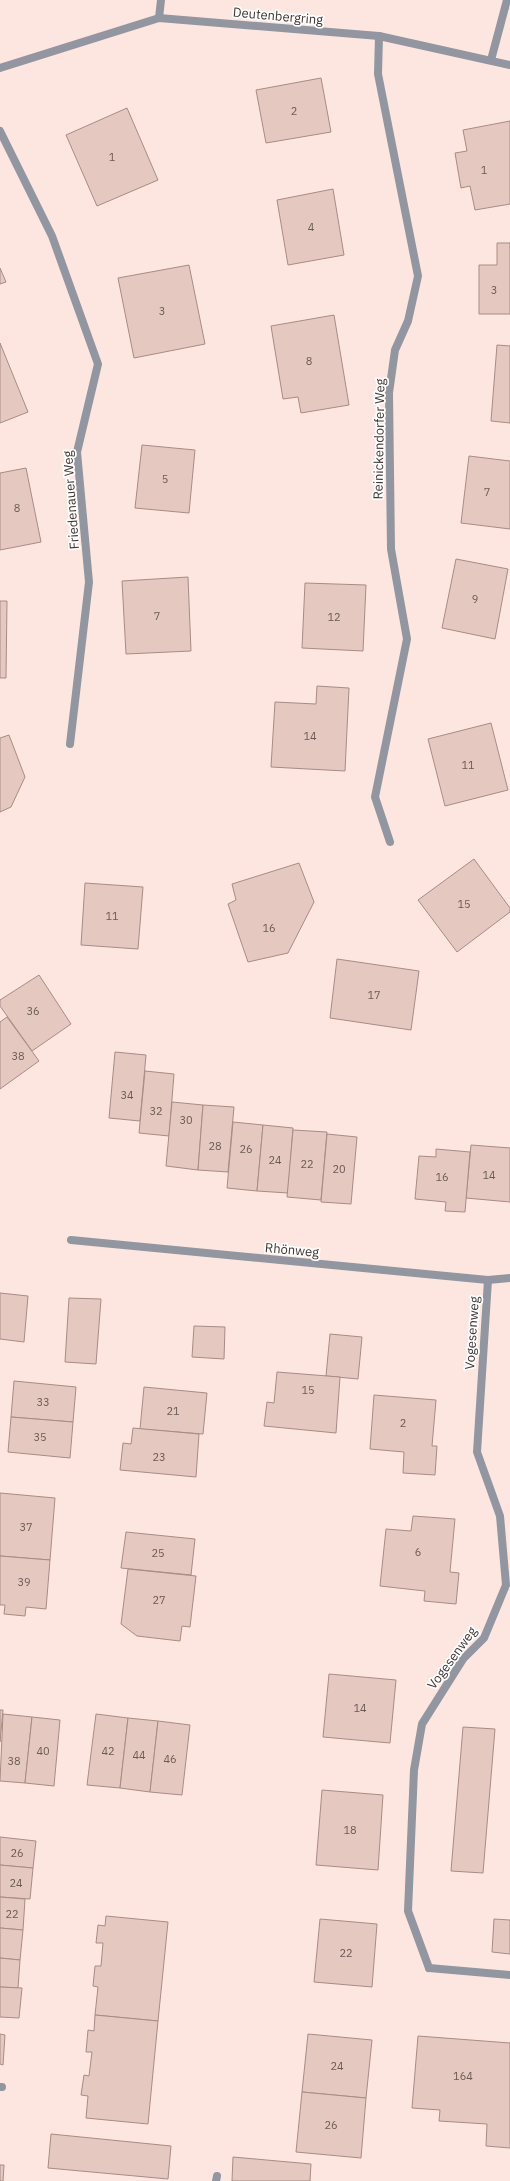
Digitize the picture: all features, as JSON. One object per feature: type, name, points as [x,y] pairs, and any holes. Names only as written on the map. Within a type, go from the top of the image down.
[{"type":"street","points":[[159,18],[161,0]]},
{"type":"street","points":[[492,60],[507,0]]},
{"type":"street","name":"Deutenbergring","points":[[0,68],[159,18],[379,36],[510,65]]},
{"type":"street","name":"Reinickendorfer Weg","points":[[379,36],[378,74],[418,276],[408,321],[394,350],[389,393],[390,549],[407,639],[375,797],[390,842]]},
{"type":"street","name":"Friedenauer Weg","points":[[0,131],[52,236],[98,364],[76,452],[89,582],[70,744]]},
{"type":"street","name":"Rhönweg","points":[[71,1240],[488,1280],[510,1278]]},
{"type":"street","name":"Vogesenweg","points":[[488,1280],[477,1452],[500,1516],[506,1584],[484,1638],[463,1659],[422,1724],[414,1770],[408,1911],[429,1968],[510,1975]]},
{"type":"building","points":[[321,78],[331,132],[266,143],[256,90]]},
{"type":"building","points":[[127,108],[158,180],[97,206],[66,135]]},
{"type":"building","points":[[510,121],[510,204],[475,210],[470,186],[461,188],[455,153],[467,151],[463,130]]},
{"type":"building","points":[[333,189],[344,255],[288,265],[277,200]]},
{"type":"building","points":[[497,243],[510,243],[510,314],[479,314],[479,265],[497,265]]},
{"type":"building","points":[[189,265],[205,344],[134,358],[118,278]]},
{"type":"building","points":[[0,268],[6,282],[0,284]]},
{"type":"building","points":[[334,315],[349,405],[301,413],[298,397],[283,399],[271,326]]},
{"type":"building","points":[[0,343],[28,412],[0,423]]},
{"type":"building","points":[[497,345],[510,346],[510,423],[491,421]]},
{"type":"building","points":[[142,445],[195,450],[189,513],[135,508]]},
{"type":"building","points":[[469,456],[510,461],[510,529],[461,523]]},
{"type":"building","points":[[26,468],[41,542],[0,550],[0,473]]},
{"type":"building","points":[[456,559],[508,569],[495,639],[442,628]]},
{"type":"building","points":[[188,577],[191,651],[126,654],[122,581]]},
{"type":"building","points":[[305,583],[366,585],[363,651],[302,648]]},
{"type":"building","points":[[0,601],[7,601],[6,678],[0,678]]},
{"type":"building","points":[[317,686],[349,688],[345,771],[271,767],[275,702],[316,704]]},
{"type":"building","points":[[491,723],[508,790],[445,806],[428,739]]},
{"type":"building","points":[[9,735],[25,777],[11,807],[0,812],[0,738]]},
{"type":"building","points":[[474,859],[510,908],[510,912],[457,952],[418,900]]},
{"type":"building","points":[[299,863],[314,902],[288,953],[248,962],[228,904],[236,900],[232,884]]},
{"type":"building","points":[[85,883],[143,887],[138,949],[81,945]]},
{"type":"building","points":[[337,959],[419,971],[411,1030],[330,1018]]},
{"type":"building","points":[[39,975],[71,1024],[32,1051],[0,1006],[0,1000]]},
{"type":"building","points":[[7,1017],[39,1061],[0,1089],[0,1022]]},
{"type":"building","points":[[115,1052],[146,1055],[140,1121],[109,1118]]},
{"type":"building","points":[[145,1071],[174,1074],[169,1136],[139,1133]]},
{"type":"building","points":[[172,1102],[203,1105],[198,1170],[166,1166]]},
{"type":"building","points":[[203,1105],[234,1107],[228,1172],[198,1170]]},
{"type":"building","points":[[233,1122],[263,1125],[257,1191],[227,1188]]},
{"type":"building","points":[[263,1125],[293,1128],[288,1193],[257,1191]]},
{"type":"building","points":[[293,1130],[327,1132],[321,1200],[287,1197]]},
{"type":"building","points":[[327,1134],[357,1137],[351,1204],[321,1202]]},
{"type":"building","points":[[471,1145],[510,1148],[510,1202],[466,1198]]},
{"type":"building","points":[[436,1149],[470,1152],[465,1212],[445,1211],[446,1202],[415,1199],[419,1156],[436,1157]]},
{"type":"building","points":[[0,1293],[28,1296],[24,1342],[0,1339]]},
{"type":"building","points":[[69,1298],[101,1299],[96,1364],[65,1362]]},
{"type":"building","points":[[194,1326],[225,1327],[224,1359],[192,1357]]},
{"type":"building","points":[[330,1334],[362,1337],[358,1379],[326,1376]]},
{"type":"building","points":[[277,1372],[340,1377],[336,1433],[264,1426],[267,1402],[274,1403]]},
{"type":"building","points":[[14,1381],[76,1387],[73,1422],[11,1417]]},
{"type":"building","points":[[144,1387],[207,1393],[203,1434],[140,1429]]},
{"type":"building","points":[[374,1395],[436,1400],[432,1446],[437,1446],[435,1475],[403,1473],[404,1452],[370,1449]]},
{"type":"building","points":[[11,1417],[73,1422],[70,1458],[8,1452]]},
{"type":"building","points":[[133,1428],[199,1434],[196,1477],[120,1470],[123,1443],[131,1444]]},
{"type":"building","points":[[0,1493],[55,1498],[50,1560],[0,1556]]},
{"type":"building","points":[[413,1516],[455,1519],[450,1572],[459,1573],[456,1604],[424,1601],[425,1591],[380,1586],[386,1529],[411,1531]]},
{"type":"building","points":[[126,1532],[195,1539],[191,1575],[121,1568]]},
{"type":"building","points":[[0,1556],[50,1560],[46,1609],[26,1607],[25,1616],[4,1614],[5,1605],[0,1605]]},
{"type":"building","points":[[128,1569],[196,1576],[190,1627],[182,1626],[180,1641],[137,1636],[121,1624]]},
{"type":"building","points":[[329,1674],[396,1680],[390,1743],[323,1737]]},
{"type":"building","points":[[0,1710],[3,1710],[0,1742]]},
{"type":"building","points":[[3,1714],[32,1717],[25,1783],[0,1781]]},
{"type":"building","points":[[96,1714],[128,1718],[120,1788],[87,1785]]},
{"type":"building","points":[[32,1717],[60,1720],[54,1786],[25,1783]]},
{"type":"building","points":[[128,1718],[158,1721],[150,1792],[120,1788]]},
{"type":"building","points":[[158,1721],[190,1725],[182,1795],[150,1792]]},
{"type":"building","points":[[463,1727],[495,1729],[483,1873],[451,1871]]},
{"type":"building","points":[[322,1790],[383,1795],[378,1870],[316,1865]]},
{"type":"building","points":[[0,1837],[36,1841],[33,1868],[0,1865]]},
{"type":"building","points":[[0,1865],[33,1868],[30,1899],[0,1897]]},
{"type":"building","points":[[0,1897],[25,1899],[23,1930],[0,1928]]},
{"type":"building","points":[[106,1916],[168,1922],[158,2021],[95,2015],[98,1987],[93,1986],[95,1966],[101,1966],[103,1943],[96,1943],[98,1925],[105,1926]]},
{"type":"building","points":[[320,1919],[377,1924],[372,1987],[314,1982]]},
{"type":"building","points":[[494,1919],[510,1920],[510,1954],[492,1952]]},
{"type":"building","points":[[0,1928],[23,1930],[20,1960],[0,1958]]},
{"type":"building","points":[[0,1958],[20,1960],[18,1988],[0,1987]]},
{"type":"building","points":[[0,1987],[22,1988],[19,2018],[0,2017]]},
{"type":"building","points":[[95,2015],[158,2021],[148,2124],[86,2118],[88,2096],[81,2095],[84,2075],[89,2076],[92,2052],[86,2052],[88,2030],[94,2031]]},
{"type":"building","points":[[0,2034],[5,2035],[3,2065],[0,2064]]},
{"type":"building","points":[[308,2034],[372,2040],[366,2098],[302,2092]]},
{"type":"building","points":[[418,2036],[510,2043],[510,2148],[486,2146],[487,2124],[439,2121],[440,2110],[412,2108]]},
{"type":"building","points":[[302,2092],[366,2098],[361,2158],[296,2152]]},
{"type":"building","points":[[51,2134],[171,2146],[168,2179],[48,2168]]},
{"type":"building","points":[[233,2157],[311,2164],[310,2181],[232,2181]]},
{"type":"building","points":[[0,2165],[4,2165],[3,2181],[0,2181]]}]
